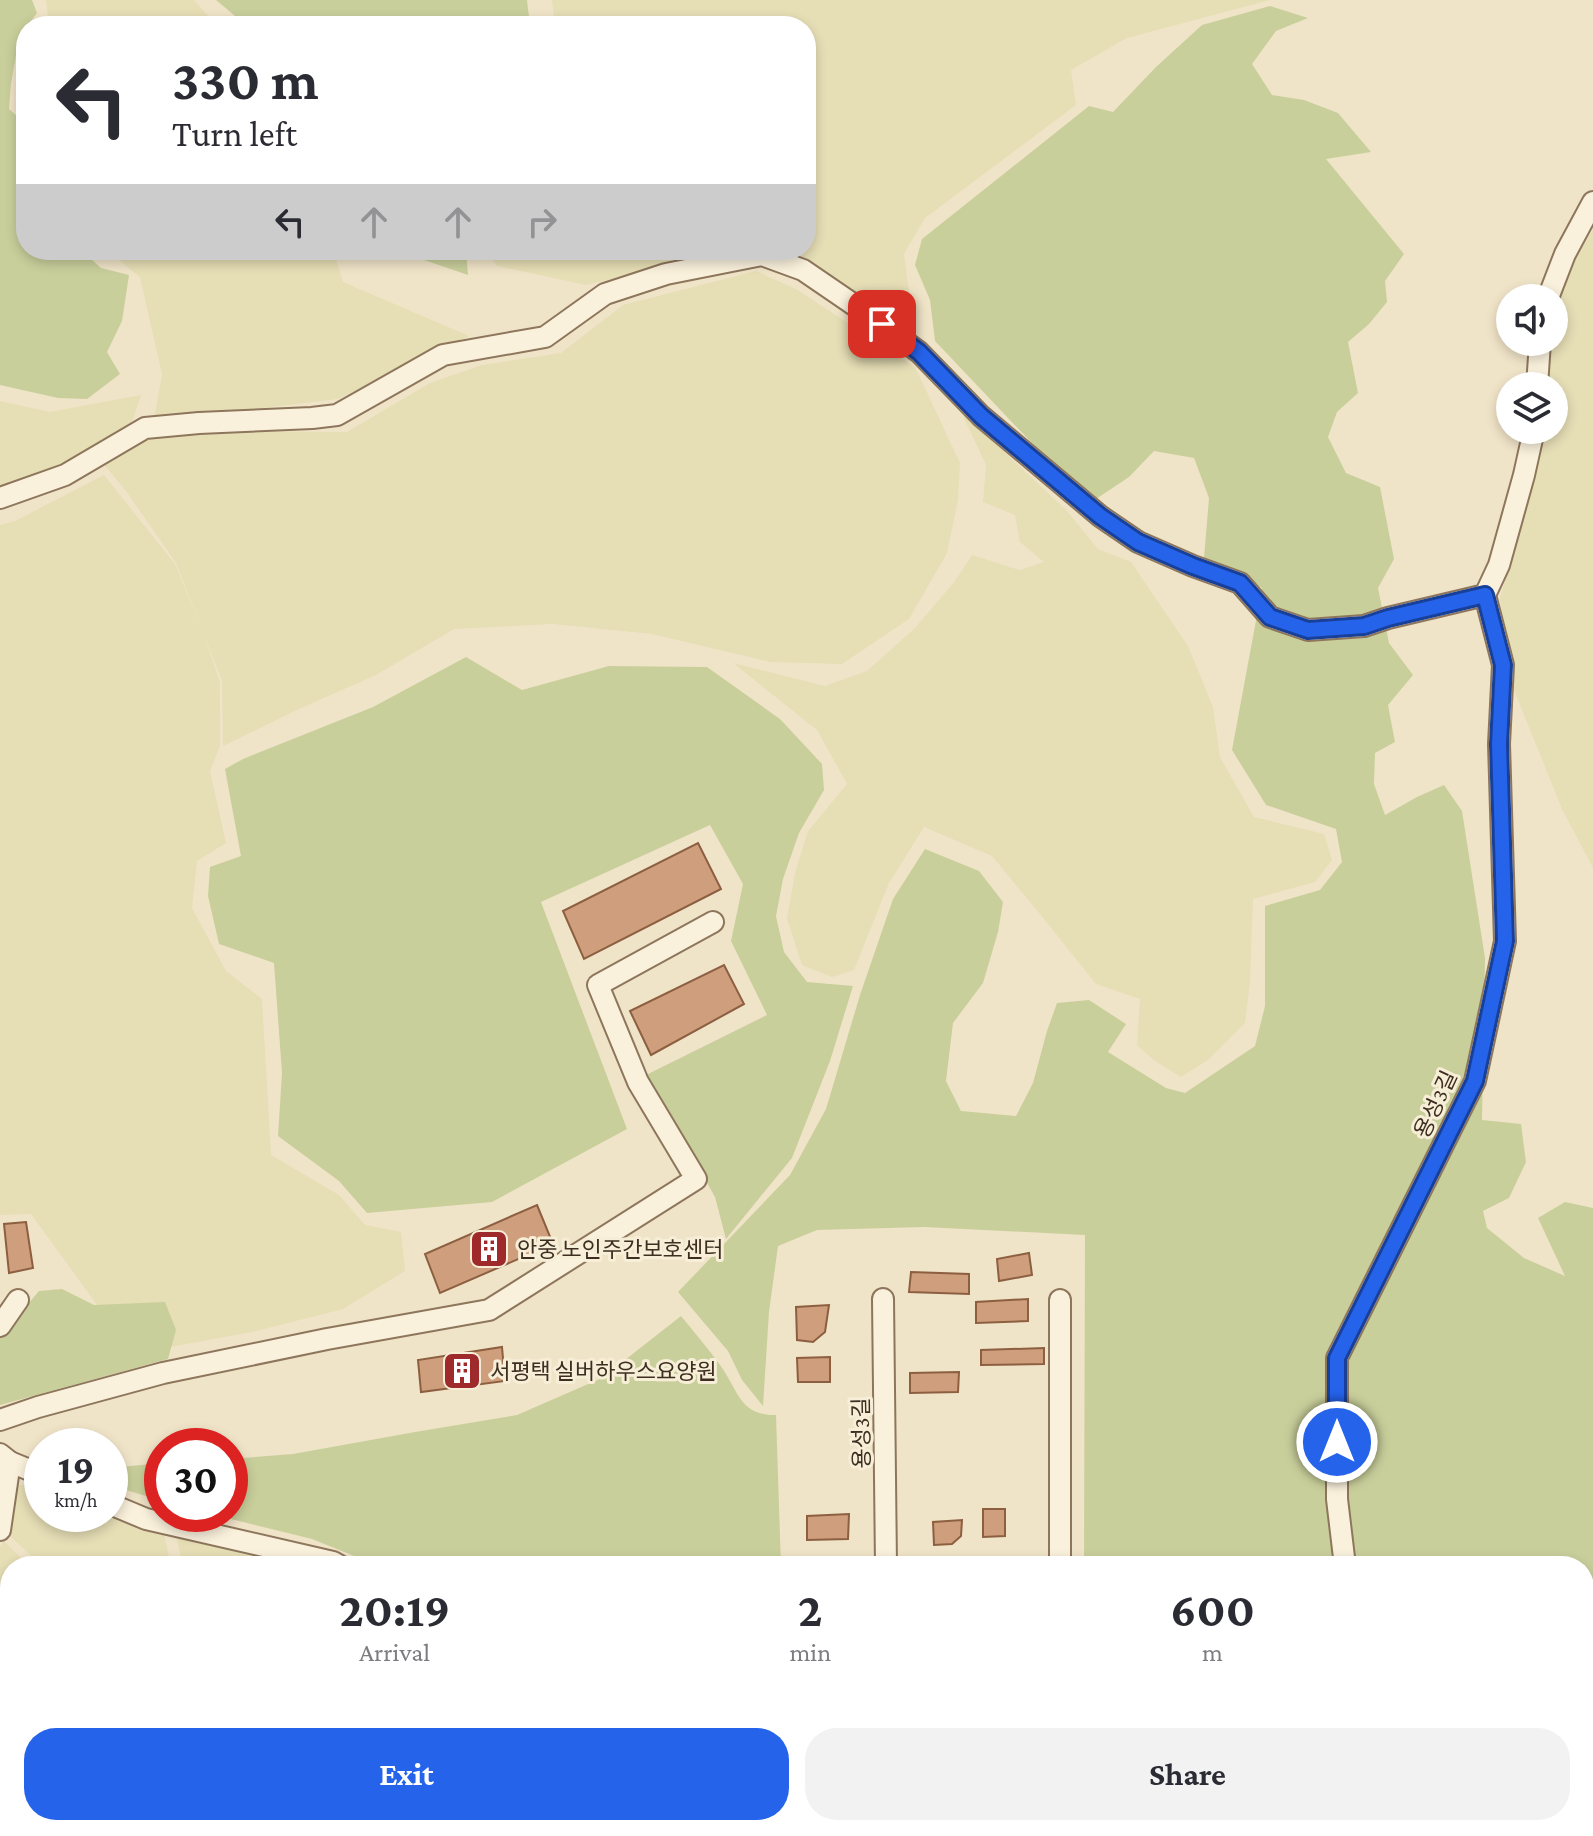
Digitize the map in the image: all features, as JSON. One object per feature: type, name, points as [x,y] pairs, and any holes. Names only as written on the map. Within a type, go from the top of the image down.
[{"type":"street","points":[[1553,284],[1565,254],[1593,202]]},
{"type":"street","points":[[0,498],[65,475],[145,428],[337,415],[443,355],[545,337],[605,294],[666,274],[737,260]]},
{"type":"street","points":[[776,260],[803,270],[919,352],[981,416],[1100,516],[1138,542],[1240,583],[1270,617],[1308,630],[1364,626],[1485,595],[1499,565],[1531,444]]},
{"type":"street","name":"용성3길","points":[[1344,1556],[1337,1499],[1337,1358],[1475,1081],[1505,941],[1499,744],[1503,665],[1485,595]]},
{"type":"street","points":[[0,1420],[163,1373],[489,1310],[696,1179],[638,1082],[598,985],[713,922]]},
{"type":"street","name":"용성3길","points":[[883,1299],[886,1556]]},
{"type":"street","points":[[0,1326],[18,1300]]},
{"type":"street","points":[[1060,1300],[1060,1556]]},
{"type":"street","points":[[0,1530],[5,1458],[24,1467]]},
{"type":"street","points":[[128,1512],[146,1519],[307,1556]]},
{"type":"shaded area","points":[[46,0],[194,0],[208,16],[48,16]]},
{"type":"shaded area","points":[[552,0],[1270,0],[1127,38],[1071,70],[1076,105],[925,218],[904,254],[913,324],[796,260],[816,260],[816,16],[554,16]]},
{"type":"shaded area","points":[[1593,230],[1593,868],[1562,809],[1508,675],[1500,598],[1535,470],[1538,444],[1568,444],[1568,372],[1546,372],[1548,356],[1568,356],[1568,284],[1560,284]]},
{"type":"shaded area","points":[[119,260],[336,260],[343,282],[469,336],[338,399],[246,410],[155,415],[162,374],[140,277]]},
{"type":"shaded area","points":[[492,260],[691,260],[586,285],[497,266]]},
{"type":"shaded area","points":[[756,271],[796,289],[915,367],[960,463],[958,500],[947,553],[909,619],[842,664],[770,662],[652,634],[552,624],[454,629],[376,675],[223,746],[222,681],[176,563],[102,462],[144,440],[222,431],[347,432],[430,383],[482,365],[561,353],[623,305]]},
{"type":"shaded area","points":[[141,395],[132,422],[57,468],[0,489],[0,401],[50,412]]},
{"type":"shaded area","points":[[961,401],[999,447],[1067,511],[1098,549],[1131,562],[1188,646],[1213,707],[1220,757],[1254,817],[1324,834],[1332,860],[1315,882],[1253,899],[1245,1023],[1208,1060],[1181,1077],[1137,1045],[1140,999],[1096,984],[992,856],[924,827],[889,883],[854,970],[832,977],[802,965],[787,919],[795,873],[808,831],[847,784],[817,730],[733,663],[825,686],[867,671],[915,628],[955,581],[972,555],[1020,570],[1044,562],[1020,542],[1015,515],[983,502],[986,465],[964,418]]},
{"type":"shaded area","points":[[104,475],[175,564],[220,682],[220,746],[210,771],[226,843],[197,861],[192,908],[226,971],[262,999],[271,1155],[339,1195],[365,1225],[401,1232],[405,1271],[343,1309],[252,1332],[170,1347],[100,1309],[31,1214],[0,1215],[0,525],[15,521]]},
{"type":"shaded area","points":[[19,1485],[24,1485],[24,1532],[128,1532],[128,1522],[144,1527],[144,1532],[164,1533],[169,1556],[31,1556],[6,1532],[13,1495]]},
{"type":"shaded area","points":[[176,1535],[262,1556],[181,1556]]},
{"type":"shaded area","points":[[4,1541],[19,1556],[0,1556]]},
{"type":"green space","points":[[0,0],[32,0],[37,13],[35,16],[16,16],[16,55],[9,109],[16,115],[16,260],[92,260],[101,268],[129,275],[122,321],[107,352],[120,374],[87,399],[58,398],[0,385]]},
{"type":"green space","points":[[216,0],[527,0],[529,16],[235,16]]},
{"type":"green space","points":[[1270,6],[1308,18],[1276,31],[1252,64],[1272,95],[1304,100],[1338,113],[1371,152],[1326,159],[1404,254],[1385,281],[1387,302],[1369,324],[1348,342],[1358,393],[1337,412],[1328,437],[1346,473],[1380,487],[1394,559],[1378,588],[1389,643],[1413,675],[1388,705],[1395,742],[1375,753],[1374,784],[1385,815],[1444,785],[1462,811],[1485,958],[1482,1120],[1521,1124],[1526,1162],[1509,1198],[1483,1211],[1487,1228],[1524,1258],[1565,1276],[1538,1218],[1565,1202],[1593,1208],[1593,1556],[1084,1556],[1085,1235],[924,1227],[817,1230],[778,1246],[769,1312],[763,1406],[742,1380],[728,1351],[678,1292],[790,1175],[826,1109],[893,899],[925,849],[979,871],[1003,902],[983,983],[953,1023],[946,1081],[961,1111],[1016,1116],[1033,1083],[1057,1003],[1089,1000],[1126,1024],[1108,1052],[1166,1088],[1185,1093],[1255,1046],[1265,1006],[1265,906],[1320,890],[1342,862],[1336,829],[1266,805],[1232,750],[1262,588],[1204,558],[1209,498],[1194,458],[1154,451],[1129,477],[1093,501],[1048,460],[935,341],[930,300],[915,265],[922,239],[1089,106],[1113,112],[1202,25]]},
{"type":"green space","points":[[424,260],[467,260],[468,275]]},
{"type":"green space","points":[[466,657],[522,690],[609,666],[707,667],[780,719],[822,764],[824,790],[799,833],[783,879],[776,916],[784,952],[807,982],[853,986],[830,1061],[792,1158],[726,1239],[715,1197],[646,1075],[767,1015],[731,941],[743,884],[710,825],[541,902],[627,1129],[492,1202],[367,1213],[339,1181],[278,1136],[282,1073],[274,963],[219,944],[208,896],[210,867],[241,856],[225,769],[373,707]]},
{"type":"green space","points":[[62,1289],[94,1305],[165,1302],[176,1330],[168,1359],[0,1405],[0,1337],[39,1291]]},
{"type":"green space","points":[[681,1316],[747,1406],[754,1411],[776,1415],[781,1556],[354,1556],[312,1539],[248,1523],[248,1458],[293,1454],[517,1415],[602,1378]]},
{"type":"green space","points":[[144,1465],[144,1495],[128,1491],[128,1466]]},
{"type":"building","points":[[698,843],[721,889],[584,959],[563,911]]},
{"type":"building","points":[[724,965],[744,1004],[651,1055],[630,1011]]},
{"type":"building","name":"안중 노인주간보호센터","points":[[537,1205],[553,1244],[440,1293],[425,1254]]},
{"type":"building","points":[[26,1222],[33,1268],[9,1273],[4,1224]]},
{"type":"building","points":[[1029,1253],[1032,1275],[999,1281],[997,1259]]},
{"type":"building","points":[[911,1272],[969,1274],[969,1294],[909,1292]]},
{"type":"building","points":[[1028,1299],[1028,1321],[976,1323],[976,1302]]},
{"type":"building","points":[[829,1305],[825,1332],[813,1342],[797,1340],[796,1307]]},
{"type":"building","name":"서평택 실버하우스요양원","points":[[502,1347],[505,1381],[421,1392],[418,1360]]},
{"type":"building","points":[[1044,1348],[1044,1364],[981,1365],[981,1350]]},
{"type":"building","points":[[830,1357],[830,1382],[798,1382],[797,1358]]},
{"type":"building","points":[[959,1372],[958,1392],[910,1393],[910,1373]]},
{"type":"building","points":[[983,1509],[1005,1509],[1005,1536],[983,1537]]},
{"type":"building","points":[[849,1514],[848,1539],[807,1540],[807,1516]]},
{"type":"building","points":[[962,1520],[961,1536],[952,1544],[934,1545],[933,1522]]},
{"type":"place","name":"안중 노인주간보호센터","points":[[489,1249]]},
{"type":"place","name":"서평택 실버하우스요양원","points":[[462,1371]]},
{"type":"route","points":[[882,324],[919,352],[981,416],[1100,516],[1138,542],[1240,583],[1270,617],[1308,630],[1364,626],[1485,595],[1503,665],[1499,744],[1505,941],[1475,1081],[1337,1358],[1337,1442]]}]
